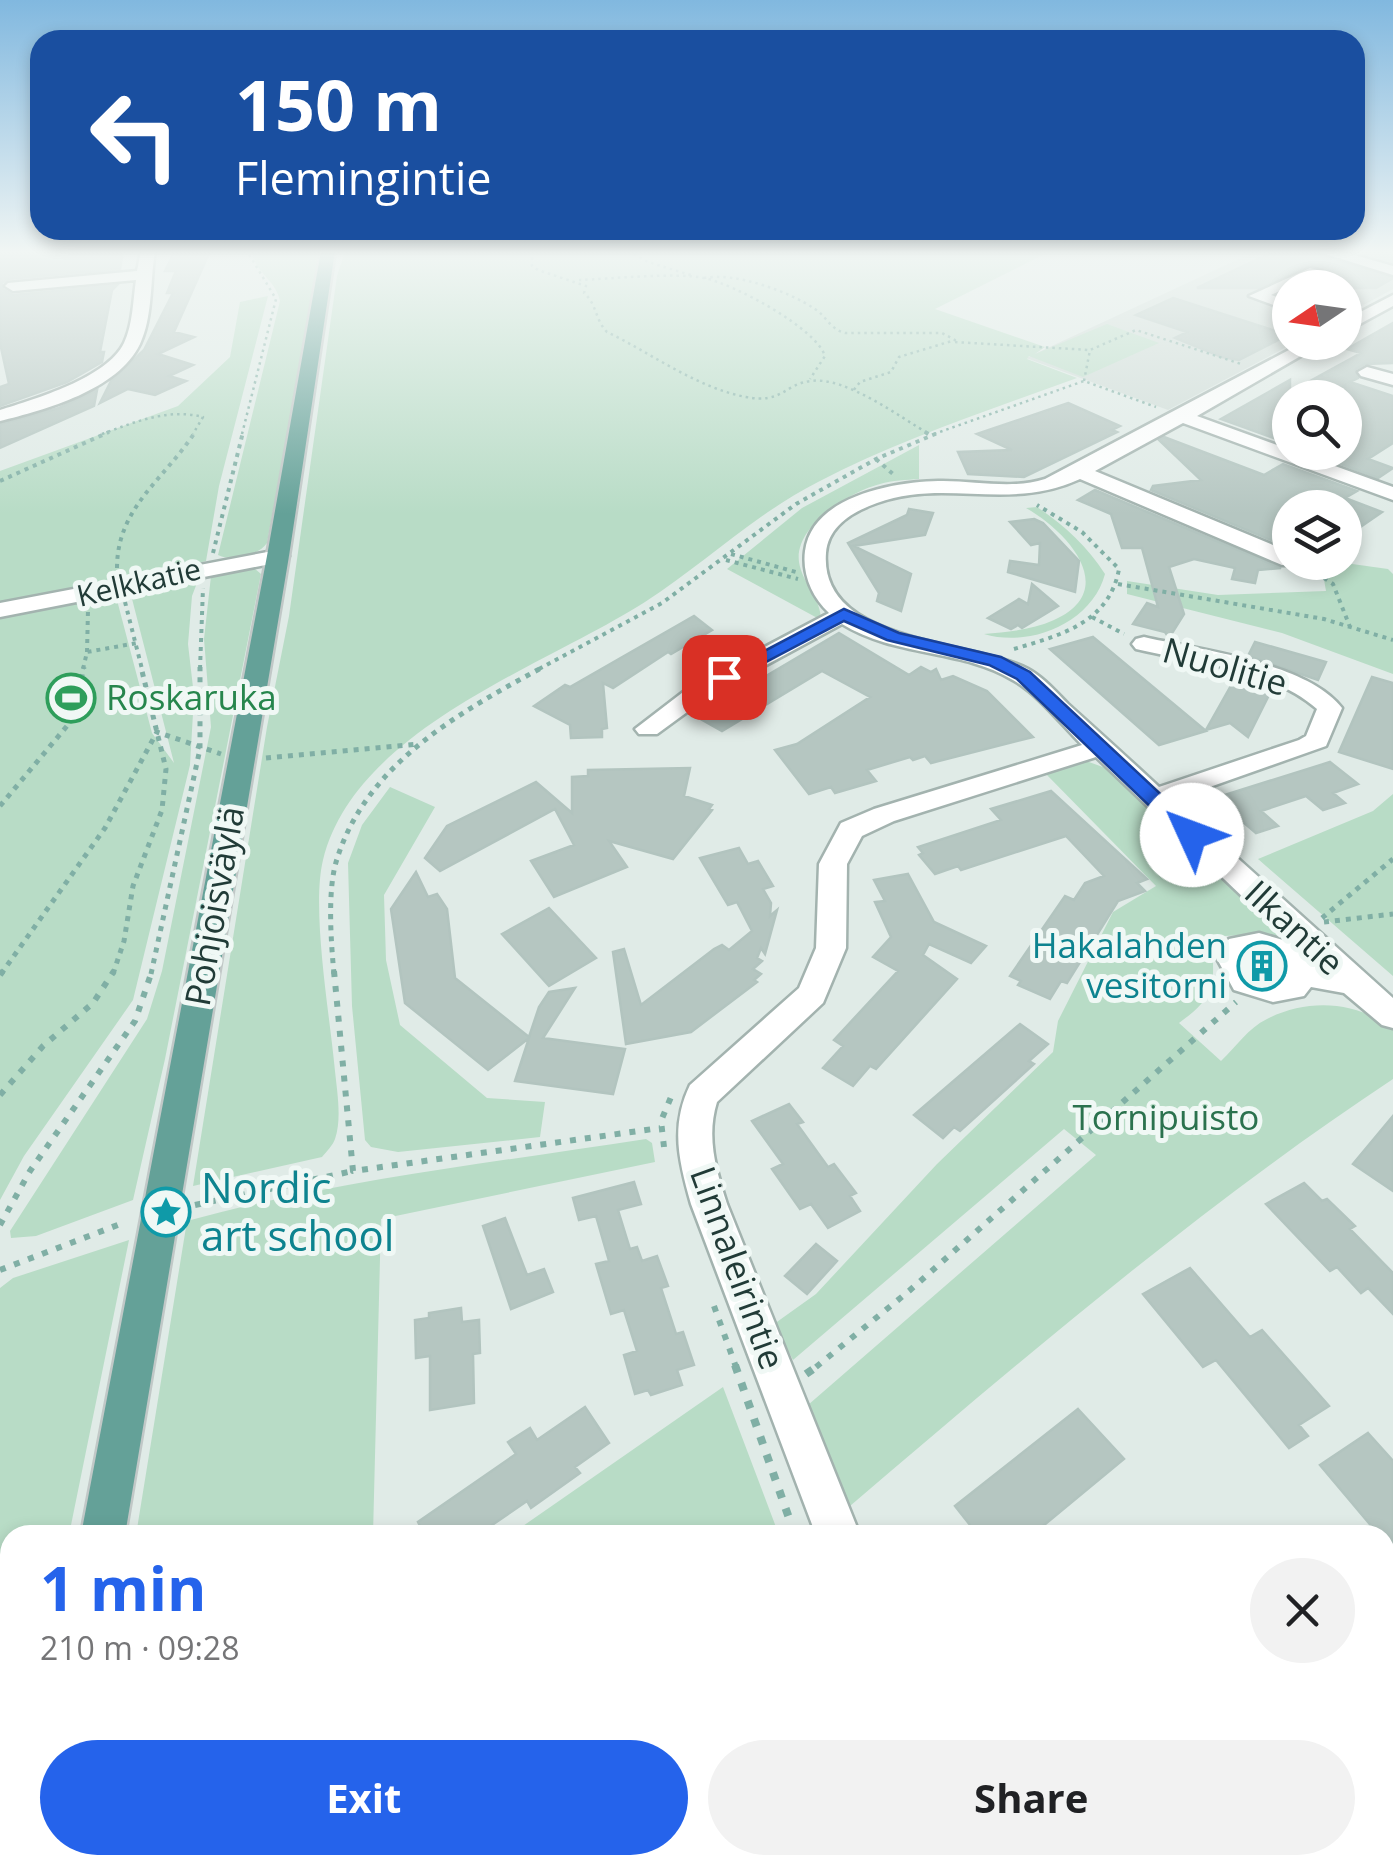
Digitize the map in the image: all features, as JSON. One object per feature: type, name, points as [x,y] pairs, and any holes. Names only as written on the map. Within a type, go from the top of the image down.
[{"type":"main road","name":"Pohjoisväylä","points":[[104,1525],[317,338]]},
{"type":"street","points":[[0,416],[62,394],[122,358],[133,338]]},
{"type":"street","points":[[819,581],[815,558],[821,533],[844,512],[874,498],[927,488],[1032,489],[1078,475],[1285,360]]},
{"type":"street","points":[[1367,372],[1393,380]]},
{"type":"street","points":[[1182,417],[1393,494]]},
{"type":"street","points":[[1078,475],[1272,553]]},
{"type":"street","name":"Kelkkatie","points":[[0,610],[87,597],[210,567],[278,556]]},
{"type":"street","name":"Ilkantie","points":[[819,581],[844,614],[893,636],[1007,666],[1024,676],[1353,984],[1393,1016]]},
{"type":"street","points":[[648,730],[700,691],[844,614]]},
{"type":"street","name":"Nuolitie","points":[[1144,644],[1262,673],[1322,698],[1330,708],[1317,740],[1308,746],[1152,798]]},
{"type":"street","name":"Linnaleirintie","points":[[834,1525],[701,1178],[693,1141],[695,1109],[712,1085],[812,996],[830,948],[833,864],[851,830],[884,815],[1099,748]]},
{"type":"street","points":[[1304,974],[1294,988],[1254,987],[1242,980],[1232,964],[1233,951],[1250,944],[1276,948],[1298,964],[1304,974],[1353,984]]},
{"type":"path","points":[[0,1225],[30,1171],[135,1021],[150,979],[200,749],[198,616],[266,338]]},
{"type":"path","points":[[623,338],[651,359],[690,373],[712,388],[769,399],[788,394],[796,383],[810,379],[853,392],[930,436]]},
{"type":"path","points":[[810,379],[825,356],[822,343],[816,338]]},
{"type":"path","points":[[853,392],[860,382],[891,372],[899,356],[922,347],[952,342],[1090,350],[1116,338]]},
{"type":"path","points":[[1162,338],[1253,368]]},
{"type":"path","points":[[1084,381],[1090,350]]},
{"type":"path","points":[[353,1171],[331,945],[335,863],[351,823],[373,788],[456,714],[648,611],[831,482],[930,436],[1084,381],[1182,417]]},
{"type":"path","points":[[0,481],[161,414],[196,413],[203,418],[182,453],[125,522],[115,556],[166,769],[162,810],[133,886],[124,940],[113,975],[93,1003],[43,1046],[0,1095]]},
{"type":"path","points":[[1022,656],[1011,650],[1070,630],[1092,617],[1118,584],[1119,569],[1098,544],[1073,524],[1034,504],[1078,475]]},
{"type":"path","points":[[732,554],[819,581]]},
{"type":"path","points":[[725,560],[819,581]]},
{"type":"path","points":[[1331,580],[1350,627]]},
{"type":"path","points":[[1118,584],[1350,627],[1393,640]]},
{"type":"path","points":[[0,806],[72,720],[86,652],[87,597]]},
{"type":"path","points":[[1092,617],[1144,644]]},
{"type":"path","points":[[86,652],[137,643]]},
{"type":"path","points":[[157,732],[200,749]]},
{"type":"path","points":[[0,976],[87,860],[139,772],[157,732]]},
{"type":"path","points":[[263,758],[422,744]]},
{"type":"path","points":[[1316,923],[1392,860]]},
{"type":"path","points":[[1316,923],[1393,914]]},
{"type":"path","points":[[1316,923],[1330,935]]},
{"type":"path","points":[[747,1404],[780,1390],[865,1331],[1060,1160],[1168,1058],[1254,987]]},
{"type":"path","points":[[668,1162],[660,1128],[662,1109],[681,1084]]},
{"type":"path","points":[[196,1205],[353,1171],[660,1128]]},
{"type":"path","points":[[0,1270],[123,1223]]},
{"type":"path","points":[[709,1294],[791,1525]]},
{"type":"shaded area","points":[[1068,338],[1272,338],[1272,355],[1168,410],[1026,358]]},
{"type":"green space","points":[[233,338],[257,338],[219,486],[206,561],[113,585],[152,733],[174,763],[130,591],[200,575],[192,596],[188,644],[194,696],[190,765],[133,1000],[24,1156],[0,1200],[0,471],[178,406],[230,357]]},
{"type":"green space","points":[[271,338],[305,338],[267,543],[237,558],[218,555]]},
{"type":"green space","points":[[328,338],[1020,338],[1045,347],[1035,354],[1072,338],[1147,338],[1159,343],[1083,377],[1029,356],[1027,359],[1077,378],[913,439],[818,482],[773,509],[645,602],[458,706],[412,738],[372,774],[342,814],[323,860],[320,934],[338,1105],[334,1141],[322,1157],[193,1186],[267,727],[289,616]]},
{"type":"green space","points":[[919,445],[919,479],[885,483],[854,494],[826,513],[805,536],[799,562],[821,620],[727,569],[802,508]]},
{"type":"green space","points":[[1037,507],[1075,537],[1098,564],[1105,574],[1098,591],[1087,606],[1057,628],[1020,637],[984,634],[1054,620],[1074,608],[1084,593],[1080,561],[1057,531],[1026,508]]},
{"type":"green space","points":[[1362,565],[1388,569],[1393,574],[1393,674],[1282,633],[1127,594],[1127,581],[1218,595],[1326,591],[1324,580],[1362,580]]},
{"type":"green space","points":[[253,567],[261,574],[165,1059],[133,1200],[36,1236],[11,1238],[10,1231],[147,1019],[162,971],[211,727],[204,639],[211,576]]},
{"type":"green space","name":"Tornipuisto","points":[[1076,762],[1111,770],[1294,943],[1264,934],[1225,936],[1214,955],[1209,993],[1179,1023],[1221,1061],[1254,1027],[1283,1012],[1315,1006],[1348,1008],[1393,1029],[1393,1079],[1183,1231],[850,1506],[808,1405],[1096,1155],[1064,1129],[793,1360],[774,1324],[816,1294],[937,1164],[1053,1052],[1058,1021],[1113,912],[1156,886],[1045,773]]},
{"type":"green space","points":[[390,787],[435,807],[384,895],[386,960],[400,1025],[487,1098],[545,1102],[540,1137],[398,1152],[371,1147],[365,1140],[352,1006],[348,863],[362,825]]},
{"type":"green space","points":[[1393,794],[1393,976],[1258,859],[1373,811]]},
{"type":"green space","points":[[646,1139],[652,1143],[655,1162],[381,1219],[373,1525],[138,1525],[187,1221],[300,1194]]},
{"type":"green space","points":[[129,1240],[71,1525],[0,1525],[0,1288],[13,1278]]},
{"type":"green space","points":[[723,1387],[775,1525],[524,1525]]},
{"type":"building","points":[[0,338],[103,338],[100,352],[104,352],[102,362],[67,382],[0,406],[0,387],[9,384]]},
{"type":"building","points":[[150,338],[191,338],[158,354],[193,365],[169,376],[186,381],[155,395],[128,389],[100,403],[111,381],[144,350]]},
{"type":"building","points":[[1176,338],[1272,338],[1272,343],[1239,360]]},
{"type":"building","points":[[1366,338],[1393,338],[1393,363],[1365,364],[1356,369],[1358,378],[1354,380],[1312,380],[1348,360],[1362,360],[1362,341]]},
{"type":"building","points":[[1362,386],[1393,396],[1393,443],[1368,459],[1393,468],[1378,478],[1357,470],[1362,470]]},
{"type":"building","points":[[97,390],[94,406],[0,448],[0,424],[59,408]]},
{"type":"building","points":[[1272,390],[1272,437],[1221,419]]},
{"type":"building","points":[[1068,403],[1120,426],[1112,430],[1117,432],[1024,477],[968,474],[958,452],[1012,450],[977,434]]},
{"type":"building","points":[[1164,437],[1264,475],[1273,470],[1299,470],[1354,490],[1272,490],[1272,540],[1151,490],[1153,486],[1201,480],[1159,440]]},
{"type":"building","points":[[1095,490],[1272,564],[1272,569],[1258,570],[1255,583],[1232,579],[1235,568],[1194,559],[1169,567],[1184,614],[1169,638],[1165,632],[1133,624],[1147,603],[1158,607],[1142,548],[1122,548],[1111,514],[1078,500]]},
{"type":"building","points":[[1362,504],[1382,512],[1362,526]]},
{"type":"building","points":[[909,509],[933,513],[925,535],[854,546],[911,574],[901,611],[877,601],[879,593],[848,543],[907,515]]},
{"type":"building","points":[[1034,519],[1043,523],[1079,561],[1075,592],[1008,572],[1010,561],[1039,565],[1040,543],[1031,545],[1010,522]]},
{"type":"building","points":[[1032,584],[1058,606],[1022,628],[1018,625],[1011,629],[988,618],[1019,599],[1028,604]]},
{"type":"building","points":[[694,616],[712,630],[671,654],[668,652],[613,688],[603,683],[607,728],[602,729],[602,737],[571,738],[570,725],[534,706],[565,685],[570,687]]},
{"type":"building","points":[[839,633],[909,675],[921,667],[931,672],[936,669],[941,680],[953,676],[987,691],[1033,737],[931,763],[925,756],[913,760],[910,757],[867,770],[876,781],[835,793],[831,787],[809,794],[775,750],[797,744],[870,697],[822,671],[722,731],[697,717]]},
{"type":"building","points":[[1093,637],[1206,731],[1159,745],[1050,649]]},
{"type":"building","points":[[1255,642],[1326,662],[1318,680],[1248,656]]},
{"type":"building","points":[[1237,675],[1273,687],[1248,737],[1230,723],[1206,730]]},
{"type":"building","points":[[1372,677],[1393,683],[1393,769],[1339,752]]},
{"type":"building","points":[[1330,762],[1358,784],[1333,793],[1345,803],[1323,810],[1306,796],[1261,811],[1278,826],[1256,833],[1215,798]]},
{"type":"building","points":[[690,768],[684,796],[712,805],[712,810],[673,859],[609,841],[627,867],[554,897],[531,861],[574,845],[555,809],[440,871],[425,858],[447,826],[536,782],[572,813],[572,777],[588,776],[588,770]]},
{"type":"building","points":[[1051,791],[1147,879],[1137,883],[1145,891],[1118,901],[1067,983],[1061,981],[1050,999],[1018,985],[1021,981],[1010,976],[1065,896],[1074,900],[1085,883],[1104,876],[1066,836],[961,870],[958,866],[935,874],[919,855],[923,853],[918,847],[1001,820],[991,809]]},
{"type":"building","points":[[739,848],[748,864],[758,861],[773,886],[763,889],[771,903],[770,916],[777,910],[765,954],[761,948],[757,958],[762,961],[753,969],[761,974],[754,980],[757,982],[691,1032],[626,1044],[613,952],[624,949],[641,1005],[714,949],[722,945],[729,950],[752,931],[737,902],[728,905],[700,858]]},
{"type":"building","points":[[416,872],[428,897],[437,894],[447,909],[455,978],[529,1037],[539,1007],[549,992],[575,988],[543,1038],[625,1049],[613,1094],[515,1081],[529,1038],[488,1070],[405,1003],[391,909]]},
{"type":"building","points":[[908,874],[934,922],[986,946],[971,963],[929,944],[923,955],[957,979],[876,1069],[870,1066],[853,1086],[823,1068],[843,1046],[834,1040],[898,971],[873,957],[891,937],[875,902],[885,901],[874,880]]},
{"type":"building","points":[[549,908],[596,958],[549,986],[502,934]]},
{"type":"building","points":[[1020,1024],[1048,1044],[1029,1061],[1034,1064],[960,1131],[954,1127],[943,1138],[914,1115]]},
{"type":"building","points":[[789,1104],[803,1122],[797,1124],[828,1167],[834,1164],[856,1193],[850,1196],[860,1211],[828,1228],[811,1204],[800,1209],[772,1169],[783,1164],[752,1121]]},
{"type":"building","points":[[1393,1116],[1393,1191],[1353,1164]]},
{"type":"building","points":[[634,1182],[641,1204],[618,1210],[630,1249],[637,1247],[642,1261],[657,1256],[668,1286],[661,1288],[676,1334],[683,1332],[694,1365],[677,1370],[682,1385],[651,1395],[648,1390],[635,1394],[624,1355],[637,1351],[624,1310],[611,1314],[596,1264],[609,1261],[596,1216],[579,1220],[573,1198]]},
{"type":"building","points":[[1304,1183],[1355,1226],[1350,1229],[1393,1273],[1393,1314],[1368,1288],[1361,1293],[1337,1267],[1330,1271],[1266,1204]]},
{"type":"building","points":[[505,1218],[527,1275],[544,1269],[553,1292],[511,1309],[483,1226]]},
{"type":"building","points":[[816,1244],[837,1261],[807,1294],[785,1276]]},
{"type":"building","points":[[1190,1268],[1250,1337],[1262,1330],[1329,1406],[1299,1425],[1308,1436],[1289,1448],[1216,1360],[1203,1367],[1143,1294]]},
{"type":"building","points":[[461,1308],[462,1322],[479,1320],[480,1353],[473,1354],[474,1403],[430,1410],[430,1356],[416,1358],[415,1320],[429,1318],[429,1313]]},
{"type":"building","points":[[585,1407],[609,1443],[575,1467],[580,1473],[531,1508],[527,1501],[492,1525],[420,1525],[418,1522],[516,1454],[508,1442],[530,1428],[537,1440]]},
{"type":"building","points":[[1078,1409],[1124,1459],[1044,1525],[970,1525],[955,1506]]},
{"type":"building","points":[[1368,1433],[1393,1461],[1393,1525],[1371,1525],[1320,1465]]},
{"type":"place","name":"Roskaruka","points":[[71,698]]},
{"type":"place","name":"Hakalahden vesitorni","points":[[1262,966]]},
{"type":"place","name":"Nordic art school","points":[[166,1212]]},
{"type":"route","points":[[724,677],[844,614],[893,636],[995,661],[1024,676],[1192,835]]}]
